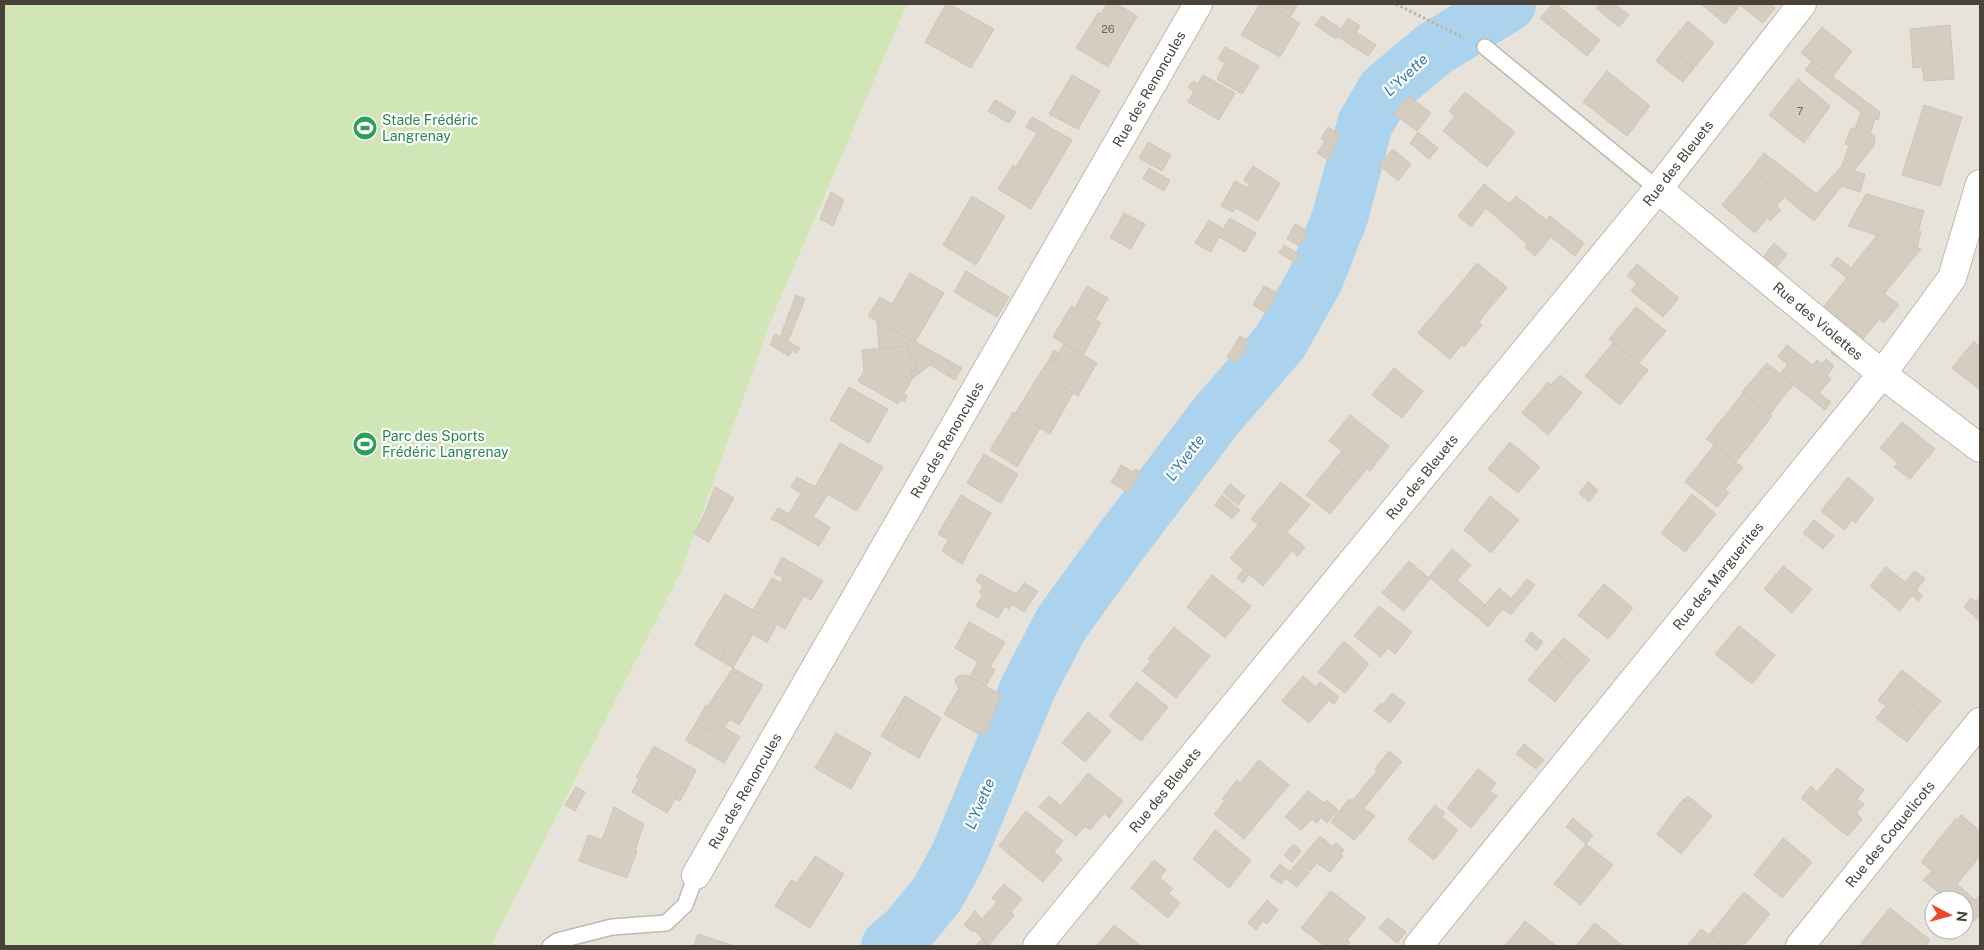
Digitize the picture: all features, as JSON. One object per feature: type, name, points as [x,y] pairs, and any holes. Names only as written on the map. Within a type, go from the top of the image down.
[{"type":"street","name":"Rue des Renoncules","points":[[696,876],[1198,4]]},
{"type":"street","name":"Rue des Bleuets","points":[[1037,946],[1658,189],[1802,4]]},
{"type":"street","name":"Rue des Marguerites","points":[[1418,946],[1882,374],[1952,278],[1980,184]]},
{"type":"street","name":"Rue des Violettes","points":[[1658,189],[1882,374],[1980,448]]},
{"type":"street","name":"Rue des Coquelicots","points":[[1800,946],[1980,722]]},
{"type":"lane","points":[[1485,47],[1658,189]]},
{"type":"lane","points":[[550,946],[557,941],[612,927],[666,922],[685,905],[696,876]]},
{"type":"path","points":[[1396,4],[1433,24],[1485,47]]},
{"type":"shaded area","points":[[907,4],[1980,4],[1980,946],[491,946],[681,572],[773,316]]},
{"type":"green space","name":"Parc des Sports Frédéric Langrenay","points":[[4,4],[907,4],[773,316],[681,572],[491,946],[4,946]]},
{"type":"building","points":[[946,4],[994,29],[971,68],[925,42]]},
{"type":"building","points":[[1107,4],[1117,4],[1137,16],[1108,67],[1076,48],[1098,13],[1101,14]]},
{"type":"building","points":[[1260,4],[1268,4],[1300,23],[1280,57],[1241,35]]},
{"type":"building","points":[[1268,4],[1298,4],[1290,17]]},
{"type":"building","points":[[1553,4],[1556,4],[1600,40],[1587,56],[1540,18]]},
{"type":"building","points":[[1600,4],[1615,4],[1629,15],[1619,27],[1596,8]]},
{"type":"building","points":[[1701,4],[1770,4],[1775,8],[1763,23],[1740,5],[1725,24]]},
{"type":"building","points":[[1322,16],[1341,29],[1348,18],[1360,26],[1356,32],[1376,45],[1368,56],[1337,36],[1336,39],[1315,25]]},
{"type":"building","points":[[1688,21],[1714,43],[1694,68],[1667,46]]},
{"type":"building","points":[[1950,25],[1954,79],[1924,81],[1922,67],[1913,68],[1910,29]]},
{"type":"building","points":[[1822,27],[1852,51],[1833,76],[1801,53]]},
{"type":"building","points":[[1667,46],[1694,68],[1683,82],[1656,61]]},
{"type":"building","points":[[1225,47],[1259,66],[1242,94],[1217,79],[1225,63],[1218,59]]},
{"type":"building","points":[[1812,61],[1880,112],[1878,120],[1875,119],[1870,134],[1875,136],[1874,146],[1828,203],[1816,194],[1842,166],[1849,145],[1845,144],[1851,128],[1855,129],[1861,112],[1805,70]]},
{"type":"building","points":[[1607,71],[1650,106],[1627,136],[1583,102]]},
{"type":"building","points":[[1072,75],[1100,91],[1078,129],[1049,114]]},
{"type":"building","points":[[1203,75],[1235,93],[1219,120],[1188,102],[1194,91],[1188,87],[1193,81],[1198,84]]},
{"type":"building","points":[[1798,79],[1830,106],[1804,143],[1769,115]]},
{"type":"building","points":[[1465,92],[1515,132],[1487,167],[1443,131],[1455,116],[1449,111]]},
{"type":"building","points":[[1409,96],[1431,113],[1417,131],[1394,114]]},
{"type":"building","points":[[995,100],[1016,112],[1009,123],[988,111]]},
{"type":"building","points":[[1924,105],[1962,117],[1940,186],[1902,175]]},
{"type":"building","points":[[1032,117],[1072,140],[1031,209],[998,189],[1013,165],[1016,167],[1037,133],[1026,127]]},
{"type":"building","points":[[1328,127],[1340,134],[1333,146],[1321,139]]},
{"type":"building","points":[[1418,132],[1438,148],[1429,159],[1410,143]]},
{"type":"building","points":[[1325,141],[1336,148],[1328,160],[1317,153]]},
{"type":"building","points":[[1148,142],[1171,155],[1162,171],[1139,158]]},
{"type":"building","points":[[1393,149],[1411,164],[1398,181],[1379,165]]},
{"type":"building","points":[[1764,153],[1785,169],[1770,185],[1751,170]]},
{"type":"building","points":[[1253,166],[1280,183],[1258,221],[1236,208],[1233,212],[1221,206],[1235,181],[1247,188],[1249,184],[1244,180]]},
{"type":"building","points":[[1149,168],[1170,180],[1164,191],[1143,179]]},
{"type":"building","points":[[1785,169],[1828,203],[1814,221],[1784,197],[1777,206],[1781,210],[1770,221],[1767,218],[1755,233],[1722,205],[1751,170],[1770,185]]},
{"type":"building","points":[[1854,171],[1865,174],[1860,192],[1841,186]]},
{"type":"building","points":[[1484,184],[1551,237],[1535,256],[1525,247],[1527,244],[1486,208],[1471,227],[1458,216]]},
{"type":"building","points":[[831,192],[844,200],[833,226],[820,219]]},
{"type":"building","points":[[1866,194],[1924,211],[1918,232],[1921,232],[1917,248],[1848,226]]},
{"type":"building","points":[[972,196],[1005,216],[976,265],[943,245]]},
{"type":"building","points":[[1516,196],[1546,220],[1550,216],[1584,243],[1575,256],[1509,204]]},
{"type":"building","points":[[1124,213],[1145,224],[1131,249],[1110,238]]},
{"type":"building","points":[[1230,218],[1256,233],[1245,252],[1219,237],[1211,252],[1195,243],[1209,220],[1223,229]]},
{"type":"building","points":[[1295,224],[1307,231],[1299,246],[1287,239]]},
{"type":"building","points":[[1877,235],[1921,249],[1884,294],[1851,268]]},
{"type":"building","points":[[1774,243],[1787,254],[1772,273],[1759,263]]},
{"type":"building","points":[[1284,245],[1300,255],[1295,262],[1279,253]]},
{"type":"building","points":[[1837,257],[1899,305],[1884,323],[1879,319],[1860,343],[1820,311],[1847,278],[1831,265]]},
{"type":"building","points":[[1477,263],[1504,285],[1486,306],[1489,309],[1479,322],[1448,298]]},
{"type":"building","points":[[1637,264],[1679,298],[1663,317],[1631,291],[1637,283],[1627,276]]},
{"type":"building","points":[[966,271],[1009,297],[997,317],[954,292]]},
{"type":"building","points":[[910,273],[944,293],[915,342],[868,316],[880,297],[892,304]]},
{"type":"building","points":[[1504,285],[1507,288],[1489,309],[1486,306]]},
{"type":"building","points":[[1087,286],[1108,298],[1095,320],[1075,308]]},
{"type":"building","points":[[1264,286],[1277,293],[1266,313],[1253,305]]},
{"type":"building","points":[[796,295],[805,299],[788,341],[780,337]]},
{"type":"building","points":[[1448,297],[1482,325],[1464,347],[1462,344],[1450,359],[1418,333]]},
{"type":"building","points":[[1071,306],[1101,323],[1083,355],[1053,337]]},
{"type":"building","points":[[1636,307],[1666,331],[1639,363],[1609,339]]},
{"type":"building","points":[[877,321],[937,354],[930,365],[912,379],[911,371],[916,370],[915,357],[910,357],[908,346],[879,349]]},
{"type":"building","points":[[775,334],[800,348],[797,353],[793,350],[789,356],[770,345]]},
{"type":"building","points":[[1240,336],[1249,342],[1237,363],[1227,357]]},
{"type":"building","points":[[1974,341],[1980,347],[1980,390],[1952,368]]},
{"type":"building","points":[[1613,343],[1648,370],[1620,405],[1585,376]]},
{"type":"building","points":[[1064,344],[1097,363],[1078,396],[1040,373],[1049,360],[1053,362]]},
{"type":"building","points":[[1787,345],[1797,353],[1788,365],[1778,356]]},
{"type":"building","points":[[908,346],[910,357],[915,357],[916,370],[911,371],[912,379],[904,393],[907,396],[905,401],[899,401],[898,404],[858,381],[864,371],[862,350]]},
{"type":"building","points":[[1836,347],[1844,353],[1840,359],[1831,353]]},
{"type":"building","points":[[1054,350],[1058,353],[1053,362],[1049,360]]},
{"type":"building","points":[[1797,353],[1813,365],[1817,360],[1822,364],[1826,359],[1834,366],[1827,376],[1831,379],[1819,393],[1831,402],[1825,410],[1780,374]]},
{"type":"building","points":[[937,354],[962,368],[955,380],[930,365]]},
{"type":"building","points":[[1767,363],[1793,385],[1770,414],[1742,392]]},
{"type":"building","points":[[1394,368],[1423,391],[1402,418],[1372,395]]},
{"type":"building","points":[[1040,373],[1073,393],[1050,434],[1015,414]]},
{"type":"building","points":[[1560,375],[1582,393],[1548,435],[1522,413],[1548,382],[1551,385]]},
{"type":"building","points":[[849,387],[888,409],[869,443],[830,420]]},
{"type":"building","points":[[1743,393],[1772,416],[1736,462],[1706,439]]},
{"type":"building","points":[[1013,412],[1040,428],[1017,467],[990,450]]},
{"type":"building","points":[[1350,415],[1389,446],[1370,471],[1367,469],[1356,482],[1332,462],[1342,451],[1329,441]]},
{"type":"building","points":[[1902,422],[1935,449],[1910,479],[1894,467],[1898,463],[1880,448]]},
{"type":"building","points":[[1510,442],[1540,467],[1518,493],[1488,469]]},
{"type":"building","points":[[840,443],[883,467],[857,511],[815,487]]},
{"type":"building","points":[[1714,445],[1743,468],[1725,489],[1729,493],[1717,507],[1685,482]]},
{"type":"building","points":[[984,454],[1018,474],[1001,503],[967,483]]},
{"type":"building","points":[[1333,462],[1356,482],[1330,514],[1306,495]]},
{"type":"building","points":[[1121,465],[1133,472],[1135,469],[1141,472],[1134,483],[1117,473]]},
{"type":"building","points":[[1117,473],[1134,483],[1128,492],[1111,482]]},
{"type":"building","points":[[797,477],[828,494],[813,517],[830,527],[819,546],[793,531],[794,529],[771,519],[778,508],[789,514],[801,493],[791,487]]},
{"type":"building","points":[[1848,477],[1874,499],[1855,523],[1852,520],[1844,530],[1821,511]]},
{"type":"building","points":[[1281,482],[1310,505],[1287,532],[1305,547],[1298,556],[1251,519]]},
{"type":"building","points":[[1588,482],[1598,490],[1589,502],[1579,493]]},
{"type":"building","points":[[1230,484],[1245,496],[1238,505],[1223,493]]},
{"type":"building","points":[[715,487],[734,498],[709,542],[694,534]]},
{"type":"building","points":[[1692,494],[1716,514],[1685,552],[1661,533]]},
{"type":"building","points":[[961,495],[991,513],[969,551],[938,534]]},
{"type":"building","points":[[1222,495],[1240,510],[1232,519],[1215,505]]},
{"type":"building","points":[[1490,496],[1519,520],[1491,553],[1464,530]]},
{"type":"building","points":[[1814,520],[1834,536],[1823,549],[1803,533]]},
{"type":"building","points":[[781,524],[794,529],[793,531]]},
{"type":"building","points":[[1259,524],[1292,551],[1263,586],[1230,558]]},
{"type":"building","points":[[949,539],[969,551],[962,564],[942,551]]},
{"type":"building","points":[[1452,549],[1471,565],[1457,580],[1470,591],[1460,603],[1429,577]]},
{"type":"building","points":[[782,557],[823,581],[811,600],[781,583],[783,578],[774,573]]},
{"type":"building","points":[[1409,561],[1430,579],[1404,611],[1382,593]]},
{"type":"building","points":[[1783,566],[1812,589],[1792,613],[1764,589]]},
{"type":"building","points":[[1886,567],[1905,582],[1915,571],[1925,579],[1916,590],[1923,596],[1918,601],[1912,595],[1900,611],[1870,586]]},
{"type":"building","points":[[1244,569],[1249,574],[1243,583],[1237,578]]},
{"type":"building","points":[[980,574],[1016,594],[1024,583],[1038,591],[1024,612],[1011,604],[1009,609],[1005,606],[998,618],[976,606],[983,594],[979,592],[983,586],[976,581]]},
{"type":"building","points":[[1212,575],[1251,606],[1225,638],[1187,607]]},
{"type":"building","points":[[772,578],[804,595],[785,629],[753,610]]},
{"type":"building","points":[[1527,579],[1535,585],[1511,615],[1503,609]]},
{"type":"building","points":[[1604,584],[1633,608],[1608,639],[1578,615]]},
{"type":"building","points":[[1499,588],[1511,598],[1488,627],[1476,616]]},
{"type":"building","points":[[1470,591],[1485,605],[1476,616],[1460,603]]},
{"type":"building","points":[[725,594],[777,624],[767,643],[753,634],[737,661],[723,653],[725,650],[700,635]]},
{"type":"building","points":[[1980,597],[1980,621],[1964,607],[1971,598],[1976,602]]},
{"type":"building","points":[[1379,606],[1412,632],[1395,654],[1388,648],[1381,657],[1354,636]]},
{"type":"building","points":[[969,622],[1005,642],[990,667],[995,670],[986,686],[970,677],[978,662],[955,648]]},
{"type":"building","points":[[1739,626],[1747,632],[1724,661],[1715,654]]},
{"type":"building","points":[[1174,627],[1210,656],[1176,698],[1142,671],[1151,661],[1148,659]]},
{"type":"building","points":[[1531,632],[1543,642],[1537,650],[1525,641]]},
{"type":"building","points":[[1747,632],[1775,655],[1752,684],[1724,661]]},
{"type":"building","points":[[700,635],[725,650],[723,653],[737,661],[733,668],[695,645]]},
{"type":"building","points":[[1564,638],[1590,660],[1579,672],[1553,650]]},
{"type":"building","points":[[1344,641],[1369,664],[1345,693],[1318,672]]},
{"type":"building","points":[[1553,650],[1579,672],[1555,702],[1528,680]]},
{"type":"building","points":[[733,668],[763,685],[739,725],[708,706]]},
{"type":"building","points":[[1902,670],[1941,701],[1927,717],[1889,686]]},
{"type":"building","points":[[966,675],[1001,695],[986,734],[980,731],[978,734],[944,714],[959,688],[955,679],[958,676]]},
{"type":"building","points":[[1303,676],[1316,687],[1320,682],[1339,697],[1334,704],[1329,700],[1309,723],[1282,701]]},
{"type":"building","points":[[1137,682],[1168,707],[1141,741],[1109,716]]},
{"type":"building","points":[[1889,686],[1927,717],[1907,742],[1876,718],[1886,706],[1878,700]]},
{"type":"building","points":[[1392,693],[1405,703],[1390,723],[1374,711],[1381,703],[1382,706]]},
{"type":"building","points":[[905,696],[941,718],[919,758],[886,739],[901,714],[896,711]]},
{"type":"building","points":[[706,705],[730,719],[724,728],[714,721],[707,730],[696,723]]},
{"type":"building","points":[[896,711],[901,714],[886,739],[881,736]]},
{"type":"building","points":[[1088,712],[1111,731],[1085,762],[1062,743]]},
{"type":"building","points":[[714,721],[740,737],[724,763],[685,740],[696,723],[707,730]]},
{"type":"building","points":[[836,733],[871,753],[851,789],[815,768]]},
{"type":"building","points":[[1524,744],[1544,760],[1536,769],[1516,754]]},
{"type":"building","points":[[654,746],[696,770],[686,790],[681,788],[667,813],[632,792],[639,779],[636,777]]},
{"type":"building","points":[[1389,751],[1402,762],[1394,771],[1381,761]]},
{"type":"building","points":[[1259,760],[1289,785],[1244,839],[1214,814],[1225,801],[1222,799],[1237,780],[1240,783]]},
{"type":"building","points":[[1381,761],[1394,771],[1364,808],[1375,816],[1364,829],[1340,810],[1349,799],[1352,801],[1377,771],[1375,769]]},
{"type":"building","points":[[1837,768],[1864,790],[1857,799],[1864,804],[1841,831],[1801,798],[1811,786],[1817,792]]},
{"type":"building","points":[[1478,769],[1496,783],[1490,791],[1497,796],[1471,828],[1447,808]]},
{"type":"building","points":[[1088,773],[1123,801],[1109,818],[1104,813],[1090,830],[1085,826],[1076,836],[1039,807],[1049,796],[1061,806]]},
{"type":"building","points":[[576,787],[585,792],[575,811],[565,805]]},
{"type":"building","points":[[681,788],[686,790],[680,801],[675,799]]},
{"type":"building","points":[[1308,791],[1324,803],[1327,800],[1338,810],[1327,823],[1321,817],[1317,823],[1312,819],[1301,830],[1285,817]]},
{"type":"building","points":[[1688,796],[1712,816],[1681,854],[1657,834],[1681,802]]},
{"type":"building","points":[[1435,805],[1445,813],[1442,817],[1458,830],[1434,860],[1408,839]]},
{"type":"building","points":[[614,807],[644,824],[627,878],[579,861],[588,835],[602,840]]},
{"type":"building","points":[[1340,810],[1364,829],[1354,840],[1331,822]]},
{"type":"building","points":[[1026,811],[1063,841],[1050,857],[1058,864],[1043,882],[999,846]]},
{"type":"building","points":[[1856,813],[1862,819],[1848,836],[1841,831]]},
{"type":"building","points":[[1961,815],[1980,831],[1980,838],[1958,819]]},
{"type":"building","points":[[1573,818],[1593,835],[1586,844],[1566,827]]},
{"type":"building","points":[[1956,818],[1980,838],[1980,856],[1957,884],[1964,890],[1936,890],[1923,880],[1932,871],[1921,862]]},
{"type":"building","points":[[1215,830],[1251,860],[1229,888],[1193,859]]},
{"type":"building","points":[[1320,836],[1333,847],[1336,843],[1344,850],[1341,854],[1343,856],[1330,872],[1317,863],[1310,871],[1298,862]]},
{"type":"building","points":[[1783,838],[1812,862],[1782,898],[1754,875]]},
{"type":"building","points":[[1294,844],[1301,851],[1292,862],[1284,855]]},
{"type":"building","points":[[1586,844],[1613,865],[1581,905],[1554,884]]},
{"type":"building","points":[[1054,852],[1062,859],[1058,864],[1050,857]]},
{"type":"building","points":[[815,856],[844,874],[810,928],[775,906],[791,880],[797,883]]},
{"type":"building","points":[[1154,860],[1166,870],[1160,878],[1173,889],[1168,893],[1180,903],[1168,918],[1131,888]]},
{"type":"building","points":[[1297,863],[1309,873],[1297,887],[1285,878]]},
{"type":"building","points":[[1280,864],[1290,872],[1281,884],[1270,876]]},
{"type":"building","points":[[1004,884],[1022,899],[1011,912],[1014,915],[989,945],[975,931],[973,932],[964,925],[975,911],[982,919],[997,902],[992,898]]},
{"type":"building","points":[[1331,891],[1366,918],[1347,940],[1350,942],[1347,946],[1325,946],[1301,928]]},
{"type":"building","points":[[1744,892],[1770,914],[1745,944],[1744,942],[1740,946],[1723,946],[1709,935]]},
{"type":"building","points":[[1980,895],[1980,914],[1974,921],[1974,899]]},
{"type":"building","points":[[1267,900],[1278,910],[1267,924],[1263,921],[1256,930],[1248,923]]},
{"type":"building","points":[[1890,908],[1924,935],[1924,940],[1930,940],[1926,946],[1866,946],[1861,943]]},
{"type":"building","points":[[1388,918],[1406,932],[1397,943],[1379,928]]},
{"type":"building","points":[[1525,921],[1556,946],[1505,946]]},
{"type":"building","points":[[1595,923],[1613,938],[1607,946],[1576,946]]},
{"type":"building","points":[[1114,925],[1141,946],[1097,946]]},
{"type":"building","points":[[1701,929],[1709,935],[1723,946],[1687,946]]},
{"type":"building","points":[[698,934],[734,946],[694,946]]},
{"type":"building","points":[[1613,938],[1623,946],[1607,946]]},
{"type":"building","points":[[982,939],[989,945],[991,946],[976,946]]},
{"type":"waterway","name":"L'Yvette","points":[[889,946],[907,931],[938,893],[959,854],[1028,688],[1061,624],[1216,416],[1280,342],[1315,280],[1340,217],[1365,124],[1385,90],[1434,49],[1508,4]]},
{"type":"place","name":"Stade Frédéric Langrenay","points":[[365,128]]},
{"type":"place","name":"Parc des Sports Frédéric Langrenay","points":[[365,444]]}]
